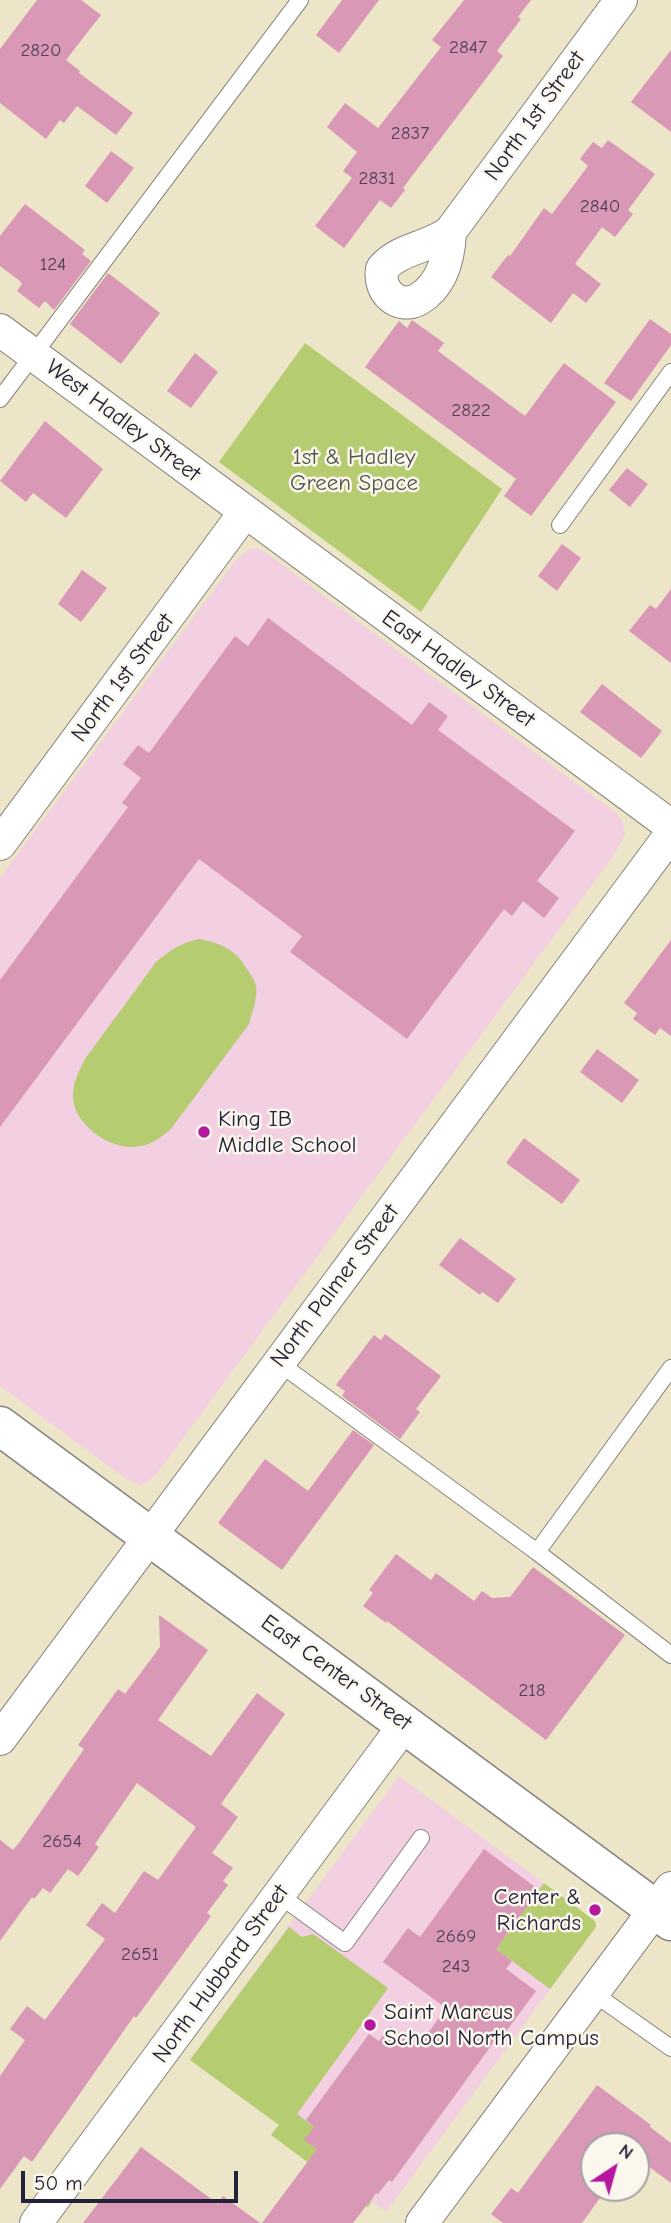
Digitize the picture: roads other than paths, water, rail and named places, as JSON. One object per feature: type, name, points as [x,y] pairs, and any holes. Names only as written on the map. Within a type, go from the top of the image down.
[{"type":"street","name":"North 1st Street","points":[[450,232],[621,0]]},
{"type":"street","name":"West Hadley Street","points":[[0,330],[245,512]]},
{"type":"street","name":"North 1st Street","points":[[0,844],[245,512]]},
{"type":"street","name":"East Hadley Street","points":[[245,512],[671,826]]},
{"type":"street","name":"North Palmer Street","points":[[0,1739],[671,834]]},
{"type":"street","name":"East Center Street","points":[[0,1426],[405,1724],[666,1906]]},
{"type":"street","name":"North Hubbard Street","points":[[36,2223],[405,1724]]},
{"type":"street","points":[[422,2223],[593,1993],[666,1906]]},
{"type":"lane","points":[[0,399],[299,0]]},
{"type":"lane","points":[[560,525],[671,372]]},
{"type":"lane","points":[[279,1363],[537,1552],[671,1655]]},
{"type":"lane","points":[[537,1552],[671,1368]]},
{"type":"lane","points":[[279,1895],[345,1943],[421,1838]]},
{"type":"lane","points":[[593,1993],[671,2048]]},
{"type":"place","name":"King IB Middle School","points":[[204,1132]]},
{"type":"place","name":"Center & Richards","points":[[595,1910]]},
{"type":"place","name":"Saint Marcus School North Campus","points":[[370,2025]]},
{"type":"park label","name":"1st & Hadley Green Space","points":[[354,470]]}]
